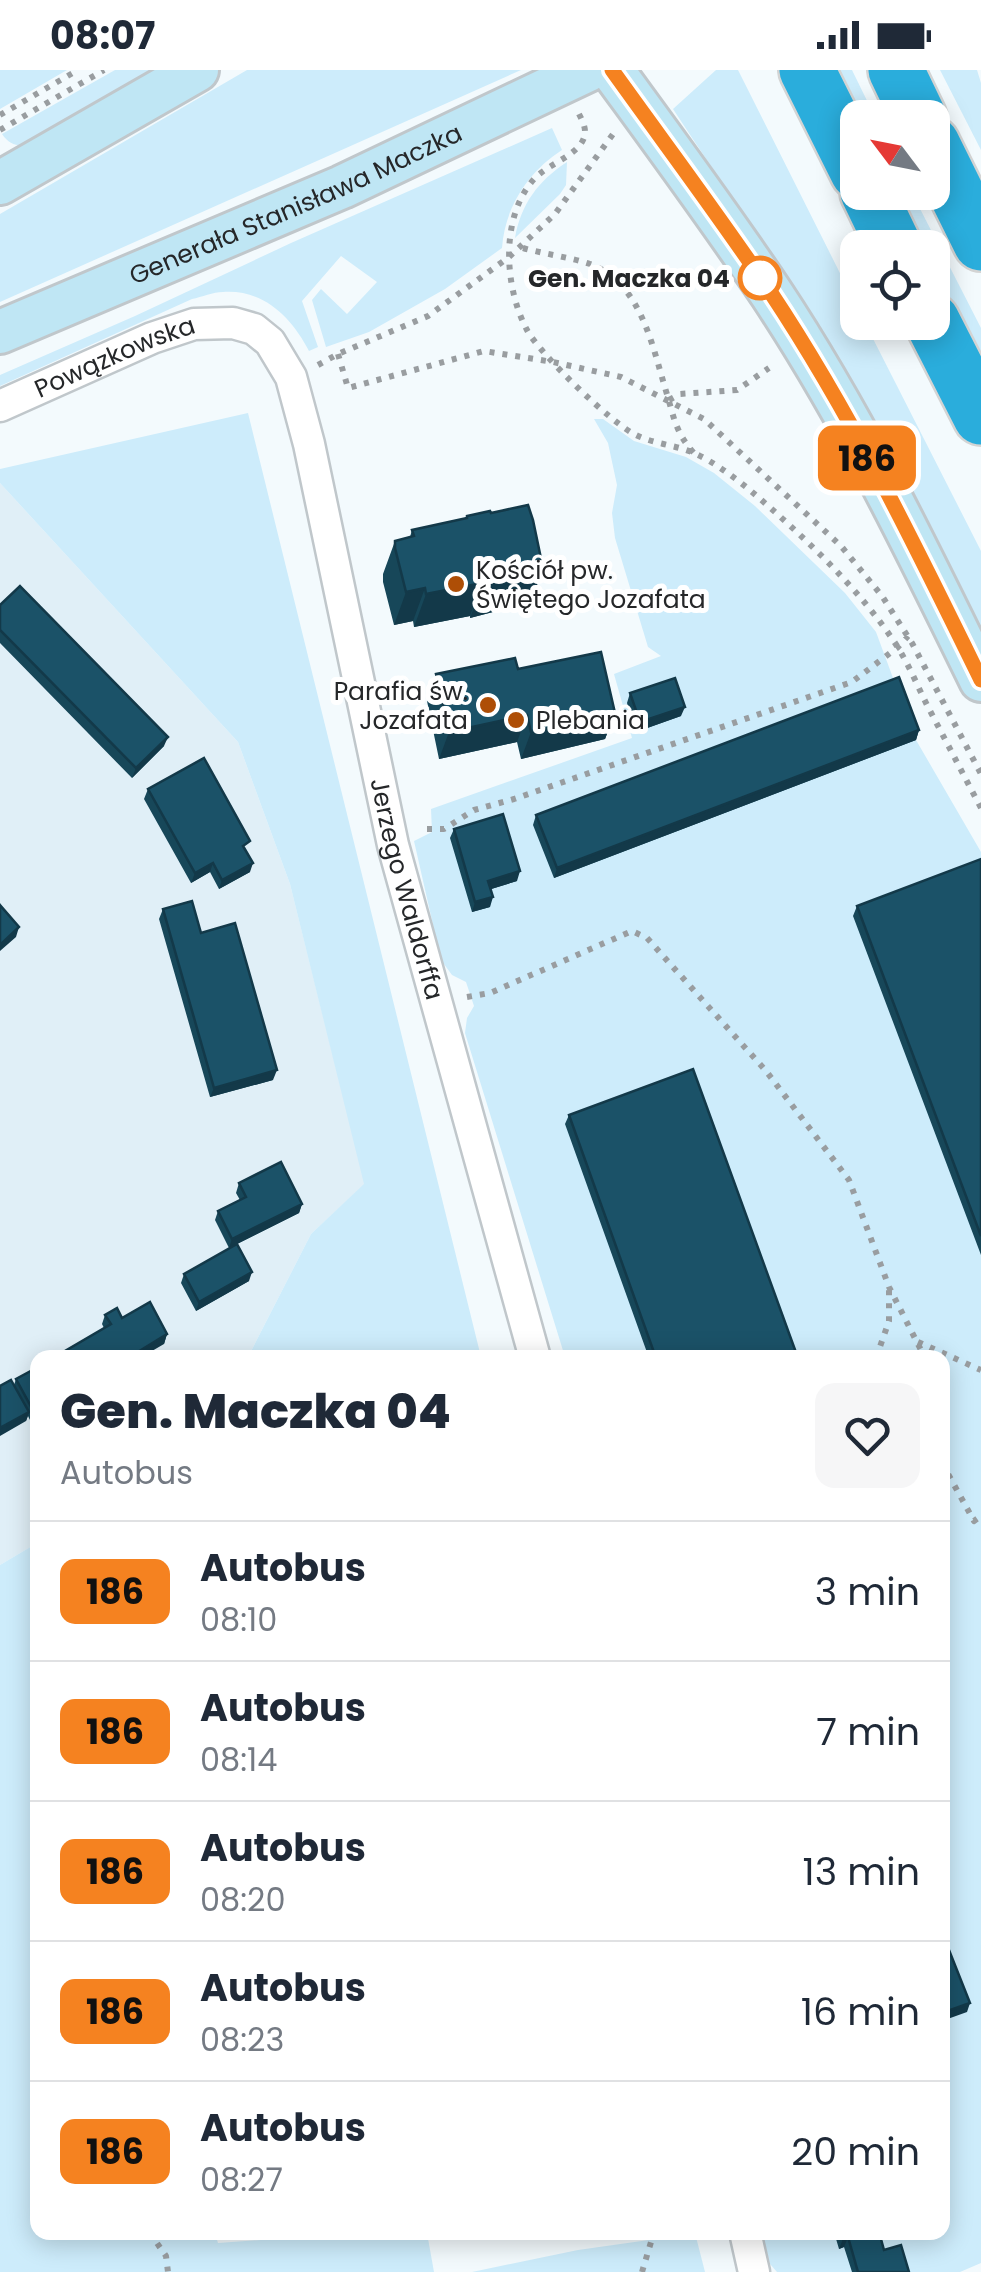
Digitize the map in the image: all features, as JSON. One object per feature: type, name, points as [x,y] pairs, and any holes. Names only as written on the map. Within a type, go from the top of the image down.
[{"type":"highway","points":[[806,70],[840,137]]},
{"type":"highway","points":[[896,70],[911,100]]},
{"type":"highway","points":[[950,180],[981,243]]},
{"type":"highway","points":[[942,340],[981,417]]},
{"type":"main road","points":[[0,183],[197,70]]},
{"type":"main road","name":"Generała Stanisława Maczka","points":[[0,332],[342,186],[588,70]]},
{"type":"main road","points":[[612,70],[772,294],[902,520],[981,680]]},
{"type":"street","name":"Powązkowska","points":[[0,406],[152,338],[194,324],[233,323]]},
{"type":"street","name":"Jerzego Waldorffa","points":[[233,323],[254,329],[270,342],[291,377],[309,444],[392,846],[533,1350]]},
{"type":"street","points":[[746,2240],[754,2272]]},
{"type":"path","points":[[0,115],[78,70]]},
{"type":"path","points":[[0,130],[104,70]]},
{"type":"path","points":[[582,119],[586,132],[580,145],[542,172],[525,192],[512,219],[509,257],[516,302],[528,332],[610,418],[636,436],[695,454],[725,471],[828,564],[871,610],[898,647],[981,808]]},
{"type":"path","points":[[309,371],[338,354],[428,316],[509,257],[555,214],[617,129]]},
{"type":"path","points":[[521,247],[590,264],[612,276],[632,298],[649,334],[680,437],[695,454]]},
{"type":"path","points":[[338,354],[348,388],[484,351],[621,376],[704,419],[841,546],[882,596],[908,636],[981,774]]},
{"type":"path","points":[[669,400],[680,394],[738,390],[768,368]]},
{"type":"path","points":[[427,830],[444,829],[474,810],[852,682],[908,636]]},
{"type":"path","points":[[436,1002],[490,993],[632,932],[647,938],[766,1071],[850,1180],[889,1288],[921,1350]]},
{"type":"path","points":[[879,1350],[889,1321],[889,1288]]},
{"type":"path","points":[[917,1342],[935,1350]]},
{"type":"path","points":[[950,1356],[981,1370]]},
{"type":"path","points":[[950,1478],[974,1521],[981,1516]]},
{"type":"path","points":[[155,2240],[166,2256],[168,2272]]},
{"type":"path","points":[[642,2272],[652,2240]]},
{"type":"shaded area","points":[[0,70],[67,70],[0,109]]},
{"type":"shaded area","points":[[115,70],[153,70],[32,144],[15,145],[2,134]]},
{"type":"shaded area","points":[[247,70],[521,70],[0,302],[0,214]]},
{"type":"shaded area","points":[[716,70],[738,70],[840,273],[840,340],[874,340],[981,551],[981,632],[913,495],[850,381],[673,109]]},
{"type":"shaded area","points":[[831,70],[852,70],[867,100],[848,100]]},
{"type":"shaded area","points":[[940,70],[977,70],[981,83],[981,150]]},
{"type":"shaded area","points":[[552,128],[562,150],[520,192],[508,218],[502,248],[445,289],[369,332],[326,347],[312,300],[321,289],[347,314],[377,282],[341,256],[302,301],[318,347],[309,351],[294,327],[275,308],[251,295],[219,292],[192,299],[0,386],[0,375]]},
{"type":"shaded area","points":[[567,162],[566,185],[560,194],[515,238],[532,194]]},
{"type":"shaded area","points":[[900,210],[921,210],[931,230],[910,230]]},
{"type":"shaded area","points":[[950,267],[981,328],[981,368],[950,307]]},
{"type":"shaded area","points":[[248,413],[479,1350],[252,1350],[311,1234],[364,1184],[290,884],[238,742],[0,483],[0,469]]},
{"type":"shaded area","points":[[594,419],[603,419],[634,441],[686,457],[714,473],[755,506],[845,593],[876,632],[916,740],[981,852],[981,2263],[960,2272],[777,2272],[770,2264],[764,2240],[950,2240],[950,1350],[563,1350],[465,1033],[474,1006],[466,982],[452,975],[441,960],[414,841],[432,832],[431,809],[632,738],[614,674],[661,656],[648,647],[615,538],[612,513],[617,485],[608,443]]},
{"type":"shaded area","points":[[0,483],[238,742],[290,884],[365,1184],[311,1234],[252,1350],[30,1350],[30,1547],[0,1565]]},
{"type":"shaded area","points":[[30,1547],[30,2240],[218,2243],[428,2240],[434,2272],[0,2272],[0,1565]]},
{"type":"shaded area","points":[[649,2240],[697,2240],[705,2272],[472,2272]]},
{"type":"building","points":[[528,505],[543,568],[482,585],[426,594],[425,588],[406,592],[395,541],[414,536],[412,530]]},
{"type":"building","points":[[20,586],[168,737],[136,768],[0,630],[0,605]]},
{"type":"building","points":[[601,652],[615,713],[531,732],[527,715],[449,732],[436,674],[515,658],[518,669]]},
{"type":"building","points":[[899,677],[919,730],[557,868],[536,815]]},
{"type":"building","points":[[675,678],[685,707],[640,722],[630,693]]},
{"type":"building","points":[[204,758],[250,841],[243,846],[253,863],[222,880],[213,863],[195,873],[148,789]]},
{"type":"building","points":[[503,814],[520,871],[488,881],[493,897],[475,902],[454,829]]},
{"type":"building","points":[[981,859],[981,1236],[857,906]]},
{"type":"building","points":[[192,901],[201,933],[235,923],[277,1070],[214,1088],[163,909]]},
{"type":"building","points":[[0,905],[19,927],[0,945]]},
{"type":"building","points":[[693,1069],[795,1350],[653,1350],[569,1115]]},
{"type":"building","points":[[281,1162],[302,1204],[232,1239],[218,1211],[246,1197],[239,1183]]},
{"type":"building","points":[[237,1244],[252,1272],[199,1302],[184,1274]]},
{"type":"building","points":[[150,1302],[167,1334],[141,1350],[67,1350],[111,1324],[105,1315],[117,1308],[122,1318]]},
{"type":"building","points":[[30,1371],[30,1405],[16,1379]]},
{"type":"building","points":[[11,1380],[29,1412],[0,1428],[0,1386]]},
{"type":"building","points":[[950,1953],[970,2003],[950,2010]]},
{"type":"building","points":[[849,2240],[881,2240],[884,2250],[901,2245],[909,2272],[858,2272]]},
{"type":"bus line","name":"186","points":[[612,70],[772,294],[902,520],[981,680]]},
{"type":"place","name":"Gen. Maczka 04","points":[[760,278]]},
{"type":"place","name":"Kościół pw. Świętego Jozafata","points":[[456,584]]},
{"type":"place","name":"Parafia św. Jozafata","points":[[488,705]]},
{"type":"place","name":"Plebania","points":[[516,720]]}]
